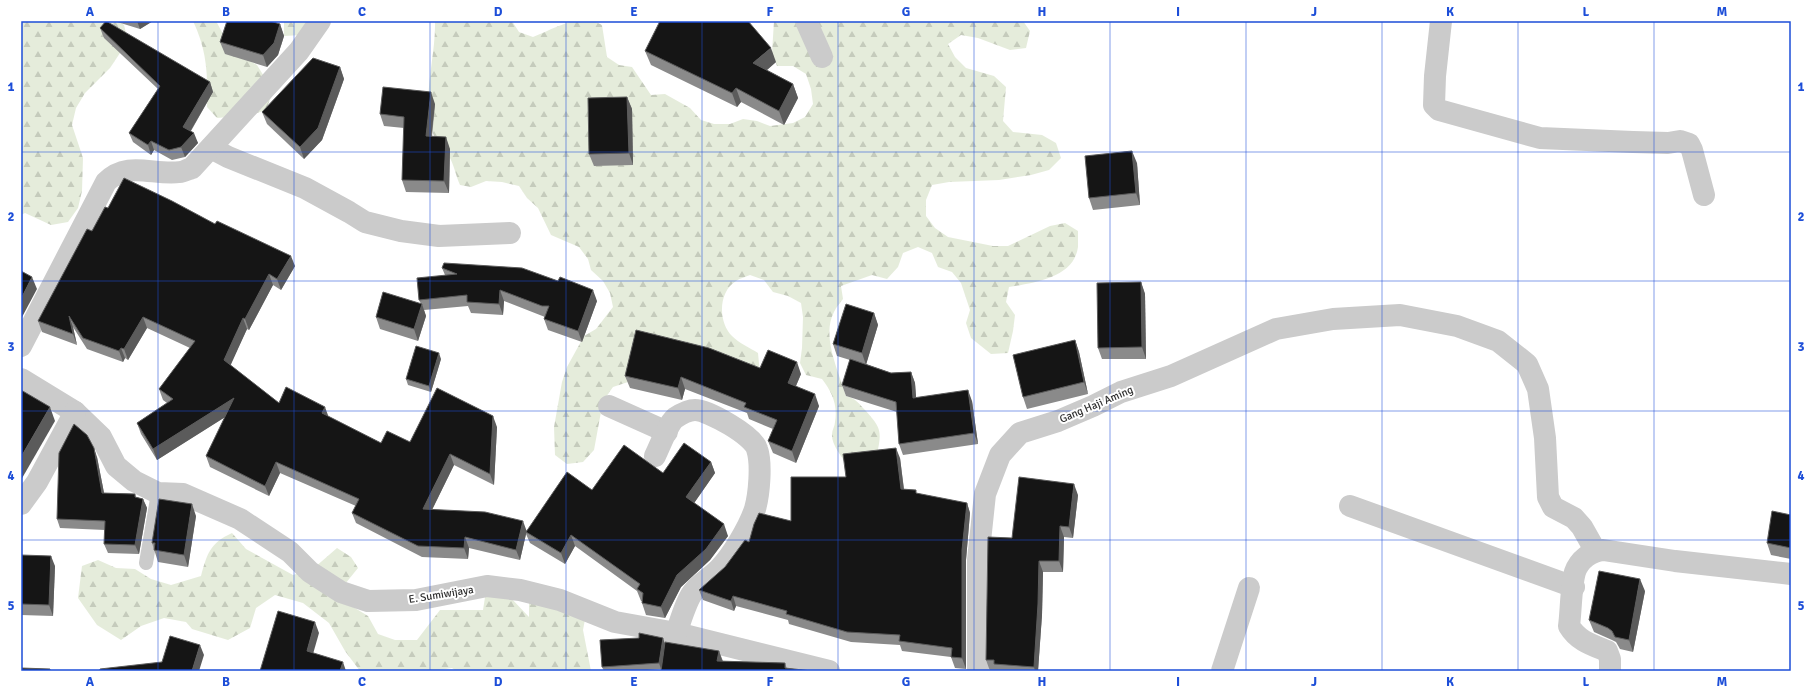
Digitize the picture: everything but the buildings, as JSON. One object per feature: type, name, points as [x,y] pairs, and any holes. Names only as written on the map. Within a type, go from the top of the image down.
[{"type":"street","points":[[21,346],[106,182],[114,174],[129,170],[180,172],[192,168],[299,51],[320,21]]},
{"type":"street","points":[[806,21],[822,57]]},
{"type":"street","points":[[1441,21],[1435,76],[1434,105],[1439,110],[1540,138],[1668,143],[1680,141],[1689,144],[1692,150],[1704,195]]},
{"type":"street","points":[[211,148],[228,157],[305,188],[365,222],[401,231],[439,236],[510,233]]},
{"type":"street","name":"Gang Haji Aming","points":[[978,671],[978,560],[985,494],[1000,455],[1020,433],[1058,421],[1121,392],[1171,376],[1276,329],[1334,319],[1400,315],[1456,326],[1498,341],[1527,364],[1538,389],[1546,438],[1548,497],[1553,507],[1574,518],[1582,527],[1595,550]]},
{"type":"street","name":"E. Sumiwijaya","points":[[21,378],[76,412],[101,437],[116,466],[134,481],[158,493],[183,494],[240,520],[290,552],[310,572],[341,592],[368,601],[416,600],[487,586],[520,590],[560,600],[615,622],[676,633],[829,671]]},
{"type":"street","points":[[609,406],[667,432]]},
{"type":"street","points":[[655,456],[674,419],[688,410],[696,410],[722,421],[752,439],[757,448],[759,461],[759,486],[755,510],[738,544],[730,555],[719,568],[692,592],[676,633]]},
{"type":"street","points":[[21,504],[37,482],[76,412]]},
{"type":"street","points":[[1350,506],[1574,588]]},
{"type":"street","points":[[1610,671],[1610,659],[1607,651],[1582,641],[1574,634],[1569,626],[1575,572],[1588,555],[1595,550],[1791,574]]},
{"type":"street","points":[[1222,671],[1249,588]]},
{"type":"lane","points":[[146,563],[158,493]]},
{"type":"green space","points":[[584,20],[593,21],[602,25],[607,57],[619,65],[632,67],[651,95],[665,94],[690,108],[701,120],[714,124],[730,124],[743,119],[757,121],[770,126],[793,123],[805,117],[813,104],[811,89],[806,74],[793,66],[777,66],[772,53],[774,21],[1023,21],[1030,31],[1026,48],[1010,50],[978,38],[961,35],[948,44],[955,57],[966,68],[994,76],[1006,87],[1003,121],[1013,132],[1042,135],[1056,143],[1061,158],[1049,170],[1031,175],[999,180],[949,182],[932,185],[926,200],[926,216],[935,228],[948,237],[993,246],[1008,246],[1050,226],[1065,223],[1078,231],[1078,247],[1075,257],[1069,266],[1051,277],[1040,281],[1009,287],[1006,302],[1015,315],[1008,353],[991,354],[971,338],[966,323],[970,310],[961,283],[952,272],[938,267],[932,253],[918,247],[903,253],[898,267],[887,279],[872,275],[841,286],[843,299],[835,310],[830,322],[829,332],[832,354],[846,396],[853,398],[857,402],[875,422],[879,430],[880,440],[877,454],[847,465],[837,450],[832,438],[836,410],[829,389],[822,379],[806,375],[800,363],[803,317],[801,303],[788,296],[773,292],[764,280],[750,275],[738,280],[730,286],[723,300],[722,315],[727,330],[732,336],[758,353],[760,374],[637,379],[613,387],[603,401],[594,450],[583,462],[567,464],[555,455],[554,427],[562,382],[567,367],[584,336],[596,329],[613,307],[610,293],[603,281],[591,270],[588,259],[579,247],[551,235],[538,208],[527,198],[519,186],[502,182],[486,181],[471,187],[460,185],[449,156],[433,135],[429,117],[428,103],[434,48],[435,21],[512,21],[519,32],[533,37],[567,23]]},
{"type":"green space","points":[[21,21],[119,21],[124,25],[128,41],[110,68],[85,93],[76,108],[72,125],[83,158],[82,191],[78,208],[68,222],[51,225],[25,213],[21,215]]},
{"type":"green space","points":[[193,21],[216,21],[223,34],[245,58],[257,65],[272,94],[266,110],[251,115],[217,118],[207,107],[206,63],[198,32]]},
{"type":"green space","points":[[284,21],[327,21],[302,35],[284,36]]},
{"type":"green space","points":[[232,533],[246,549],[293,575],[314,568],[337,548],[351,557],[358,568],[341,589],[350,605],[368,616],[378,634],[395,640],[417,640],[440,610],[483,610],[486,591],[510,597],[529,617],[529,596],[587,609],[583,630],[591,671],[456,671],[452,668],[432,671],[360,671],[345,651],[329,623],[303,603],[275,595],[256,608],[250,628],[228,640],[192,629],[186,622],[164,618],[141,626],[121,640],[97,625],[78,598],[82,566],[98,560],[116,568],[135,569],[151,579],[171,585],[201,576],[210,550],[219,541]]}]
